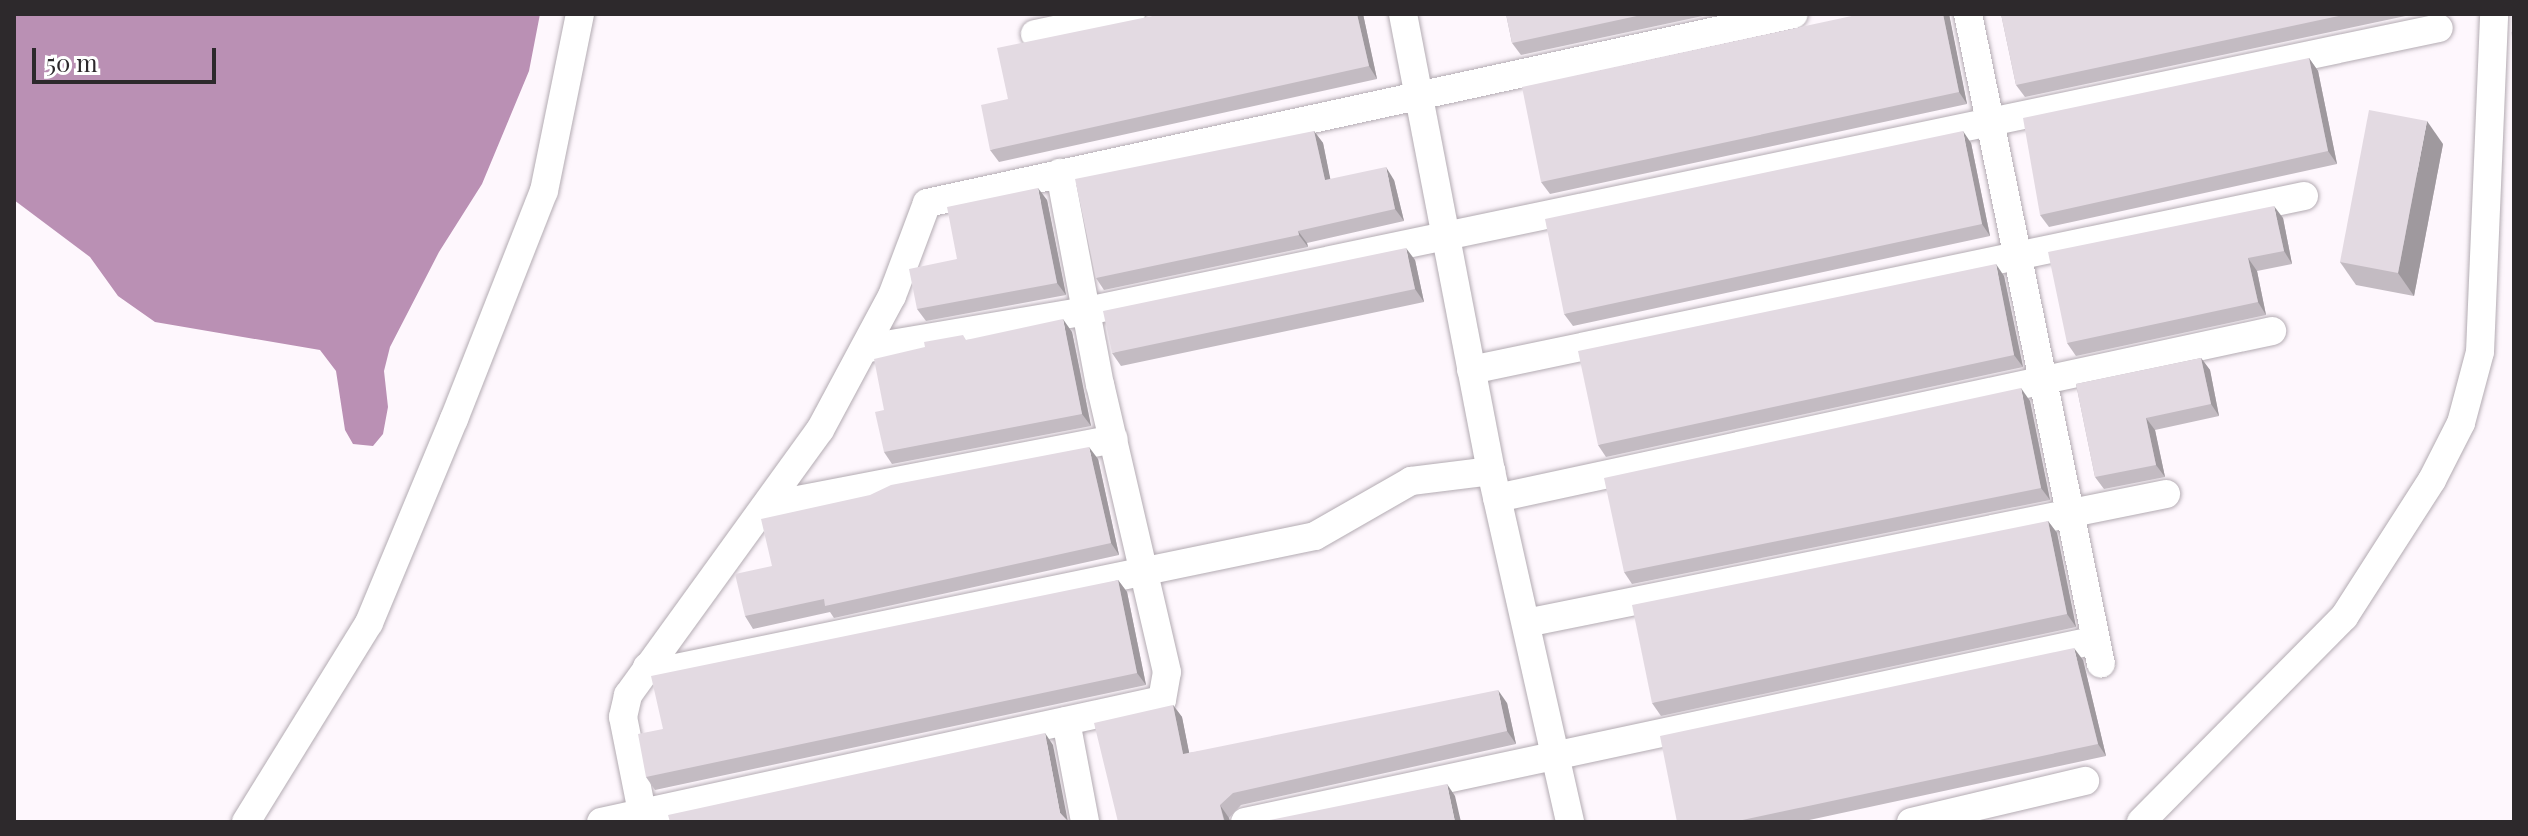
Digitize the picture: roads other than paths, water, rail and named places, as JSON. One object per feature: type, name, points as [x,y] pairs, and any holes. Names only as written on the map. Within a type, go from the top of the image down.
[{"type":"street","points":[[246,822],[369,623],[442,448],[544,191],[580,14]]},
{"type":"street","points":[[1035,34],[1131,14]]},
{"type":"street","points":[[1403,14],[1494,484],[1570,822]]},
{"type":"street","points":[[643,817],[623,717],[628,695],[820,430],[868,348],[927,203],[1794,14]]},
{"type":"street","points":[[1245,822],[1555,754],[2098,652],[2067,513],[1968,14]]},
{"type":"street","points":[[2141,822],[2344,617],[2432,480],[2461,423],[2480,352],[2500,108],[2494,14]]},
{"type":"street","points":[[868,348],[1087,311],[1446,233],[2439,28]]},
{"type":"street","points":[[601,822],[643,817],[1162,700],[1167,672],[1142,570],[1060,173]]},
{"type":"street","points":[[1471,370],[2304,196]]},
{"type":"street","points":[[647,667],[676,668],[1315,536],[1411,481],[1494,484],[2043,384],[2272,331]]},
{"type":"street","points":[[766,506],[1114,439]]},
{"type":"street","points":[[1526,623],[2166,494]]},
{"type":"street","points":[[1066,721],[1085,822]]},
{"type":"street","points":[[1911,822],[2085,781]]}]
